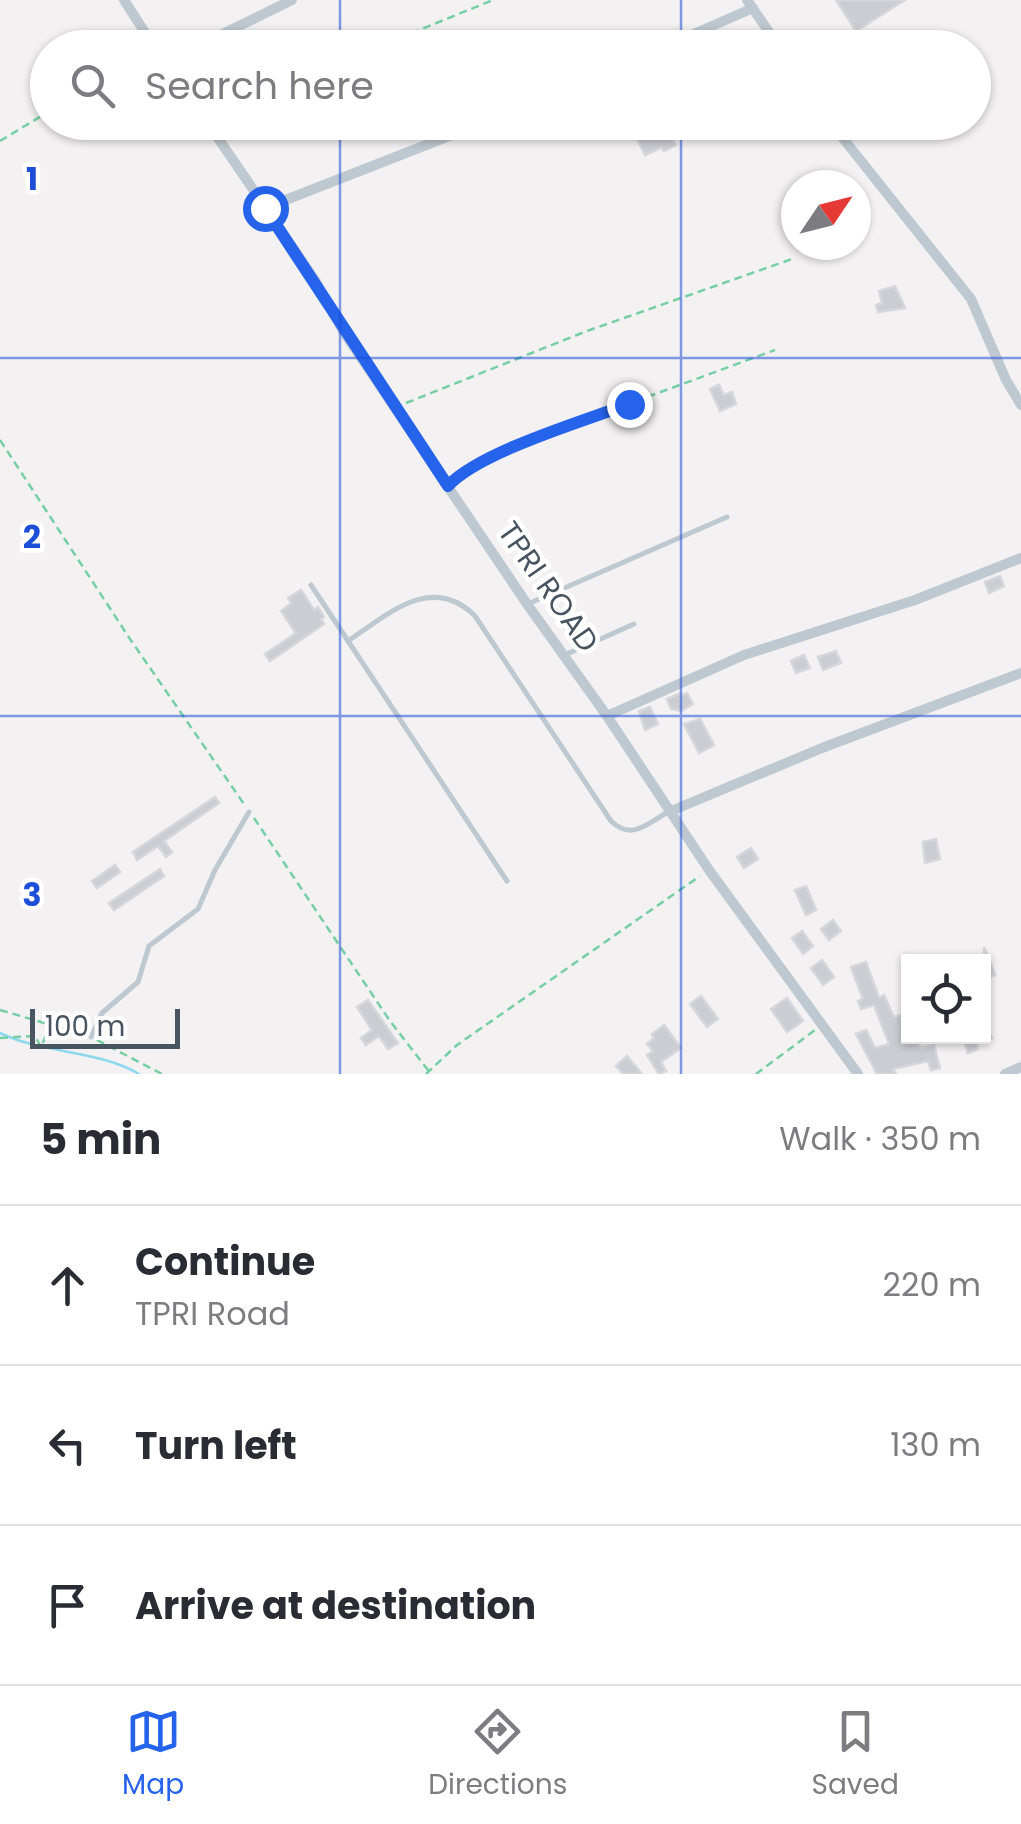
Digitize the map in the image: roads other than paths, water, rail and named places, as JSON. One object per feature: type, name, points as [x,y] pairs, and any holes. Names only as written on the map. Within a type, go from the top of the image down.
[{"type":"street","points":[[124,0],[143,30]]},
{"type":"street","points":[[231,30],[292,0]]},
{"type":"street","points":[[698,30],[750,4],[768,30]]},
{"type":"street","name":"TPRI ROAD","points":[[218,140],[709,870],[858,1074]]},
{"type":"street","points":[[265,208],[439,140]]},
{"type":"street","points":[[844,140],[972,299],[1006,380],[1021,405]]},
{"type":"street","points":[[608,716],[744,655],[915,600],[1021,558]]},
{"type":"street","points":[[670,811],[822,748],[1021,673]]},
{"type":"street","points":[[1004,1074],[1021,1067]]},
{"type":"lane","points":[[527,604],[727,517]]},
{"type":"lane","points":[[311,585],[507,880]]},
{"type":"lane","points":[[348,641],[416,600],[431,595],[452,599],[475,616],[611,821],[621,830],[632,831],[670,811]]},
{"type":"lane","points":[[564,656],[634,624]]},
{"type":"lane","points":[[91,1037],[102,1013],[138,982],[149,946],[198,909],[215,870],[249,812]]},
{"type":"waterway","points":[[0,1033],[106,1060],[139,1074]]}]
